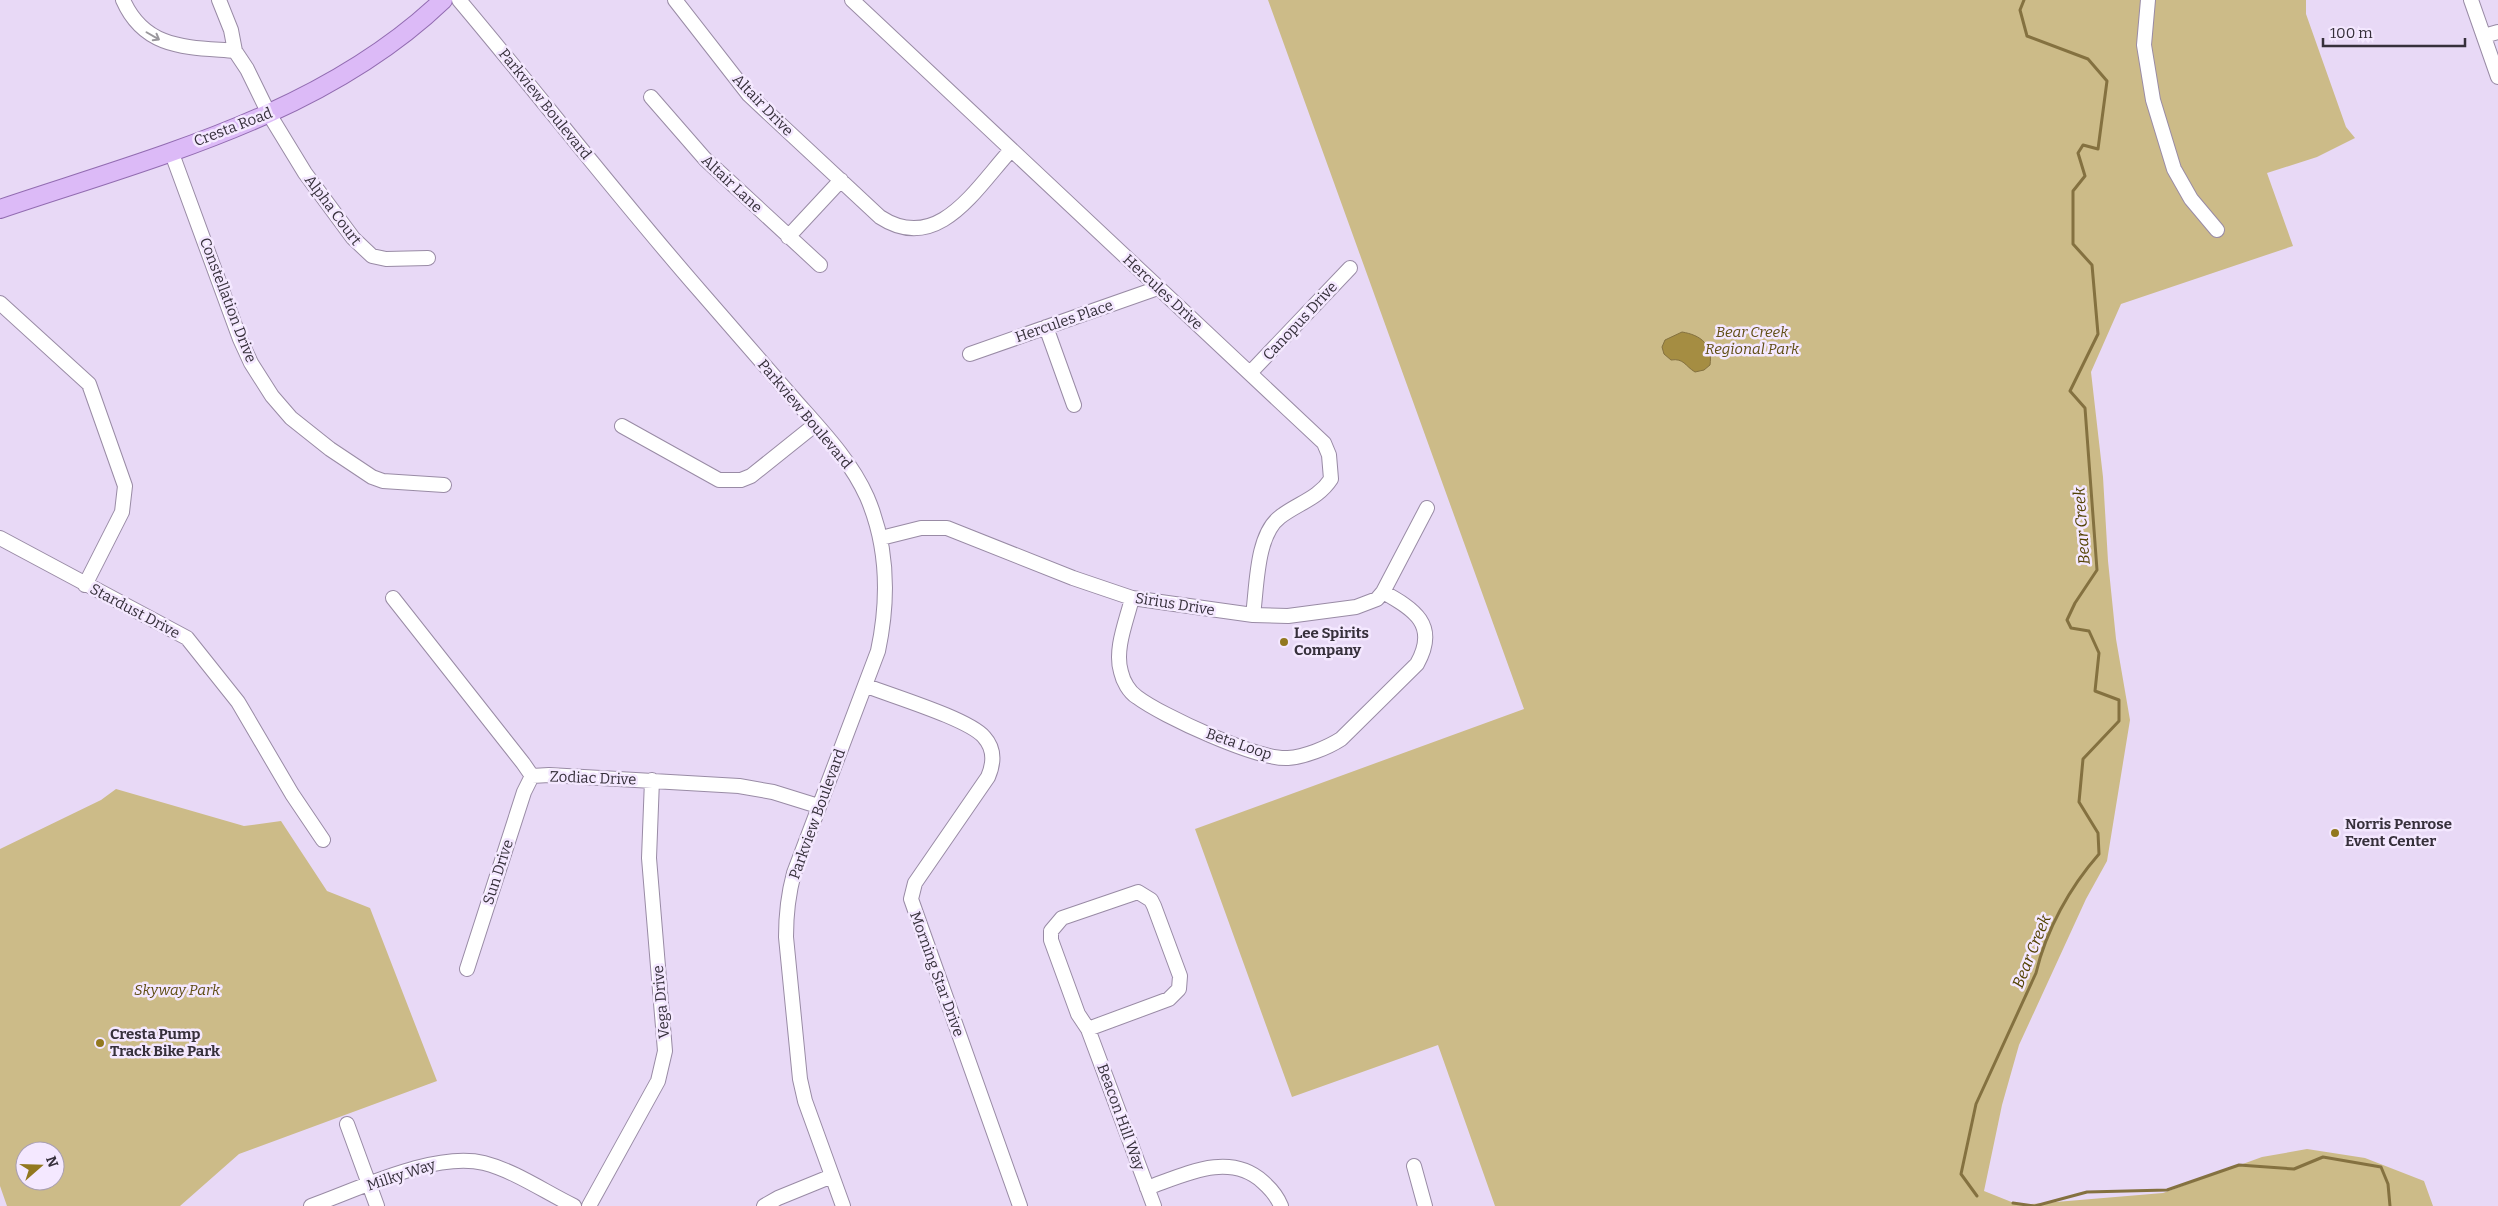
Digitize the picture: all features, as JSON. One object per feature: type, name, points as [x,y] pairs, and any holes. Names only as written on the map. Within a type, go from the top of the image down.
[{"type":"main road","name":"Cresta Road","points":[[0,209],[171,151],[269,114],[328,84],[358,66],[400,36],[443,0]]},
{"type":"street","points":[[123,0],[138,25],[158,40],[178,46],[235,51]]},
{"type":"street","points":[[219,0],[231,30],[235,51],[248,69],[269,114]]},
{"type":"street","name":"Parkview Boulevard","points":[[458,0],[692,283],[816,424],[858,480],[881,538],[885,586],[884,620],[878,651],[818,806],[788,893],[786,937],[796,1056],[800,1079],[805,1101],[843,1206]]},
{"type":"street","name":"Altair Drive","points":[[674,0],[749,95],[880,217],[905,229],[930,227],[943,221],[957,210],[1011,150]]},
{"type":"street","name":"Hercules Drive","points":[[852,0],[1324,443],[1329,455],[1331,479],[1317,496],[1280,517],[1266,534],[1262,546],[1254,615]]},
{"type":"street","points":[[2148,0],[2144,45],[2153,100],[2174,169],[2191,199],[2217,230]]},
{"type":"street","points":[[2471,0],[2498,77]]},
{"type":"street","points":[[2484,36],[2498,32]]},
{"type":"street","name":"Altair Lane","points":[[651,97],[700,154],[820,266]]},
{"type":"street","name":"Alpha Court","points":[[269,114],[305,173],[361,248],[372,256],[428,258]]},
{"type":"street","name":"Constellation Drive","points":[[171,151],[240,340],[252,366],[272,396],[291,418],[330,450],[372,477],[393,484],[444,485]]},
{"type":"street","points":[[788,237],[840,180]]},
{"type":"street","name":"Canopus Drive","points":[[1250,373],[1350,268]]},
{"type":"street","name":"Hercules Place","points":[[970,354],[1158,288]]},
{"type":"street","points":[[0,303],[89,384],[125,486],[122,512],[85,585]]},
{"type":"street","points":[[1046,327],[1074,405]]},
{"type":"street","points":[[622,426],[719,480],[729,482],[752,476],[816,424]]},
{"type":"street","points":[[1383,592],[1427,508]]},
{"type":"street","name":"Sirius Drive","points":[[881,538],[921,528],[947,528],[1073,578],[1132,598],[1254,615],[1288,616],[1356,607],[1377,599],[1383,592]]},
{"type":"street","name":"Stardust Drive","points":[[0,538],[187,638],[238,702],[292,794],[323,840]]},
{"type":"street","name":"Beta Loop","points":[[1132,598],[1119,654],[1121,673],[1130,691],[1160,710],[1209,735],[1275,757],[1287,758],[1334,744],[1341,739],[1417,664],[1423,654],[1425,642],[1422,623],[1417,614],[1409,606],[1383,592]]},
{"type":"street","name":"Zodiac Drive","points":[[393,598],[532,776],[549,775],[740,786],[773,792],[818,806]]},
{"type":"street","name":"Morning Star Drive","points":[[866,686],[970,726],[986,738],[990,747],[993,767],[988,777],[914,883],[911,899],[1020,1206]]},
{"type":"street","name":"Sun Drive","points":[[467,969],[524,792],[532,776]]},
{"type":"street","name":"Vega Drive","points":[[589,1206],[652,1093],[662,1066],[665,1051],[649,858],[652,780]]},
{"type":"street","name":"Beacon Hill Way","points":[[1088,1028],[1169,999],[1178,989],[1180,976],[1154,906],[1145,894],[1138,892],[1130,893],[1062,918],[1051,931],[1051,940],[1078,1014],[1088,1028],[1154,1206]]},
{"type":"street","points":[[347,1124],[376,1206]]},
{"type":"street","name":"Milky Way","points":[[311,1206],[424,1165],[456,1160],[471,1161],[499,1169],[574,1206]]},
{"type":"street","points":[[1414,1166],[1425,1206]]},
{"type":"street","points":[[1147,1188],[1207,1167],[1236,1167],[1260,1178],[1271,1189],[1281,1206]]},
{"type":"street","points":[[764,1206],[778,1198],[832,1176]]},
{"type":"green space","name":"Bear Creek Regional Park","points":[[1268,0],[2306,0],[2306,14],[2346,127],[2355,138],[2317,157],[2267,173],[2293,246],[2121,304],[2091,372],[2103,477],[2108,561],[2116,639],[2130,720],[2107,861],[2086,899],[2019,1045],[2002,1105],[1984,1191],[2019,1205],[2163,1193],[2262,1157],[2307,1149],[2365,1158],[2424,1181],[2433,1206],[1495,1206],[1438,1045],[1292,1097],[1195,829],[1524,709]]},
{"type":"green space","name":"Skyway Park","points":[[116,789],[244,826],[281,821],[327,891],[370,908],[437,1081],[239,1154],[180,1206],[7,1206],[0,1186],[0,849],[101,800]]},
{"type":"shaded area","points":[[1682,332],[1700,338],[1710,352],[1710,365],[1704,370],[1695,372],[1682,361],[1671,360],[1664,354],[1662,347],[1665,340]]},
{"type":"waterway","name":"Bear Creek","points":[[1977,1196],[1961,1174],[1976,1104],[2036,973],[2046,941],[2060,910],[2078,880],[2099,854],[2098,833],[2079,802],[2083,759],[2119,721],[2119,700],[2095,691],[2099,653],[2089,631],[2071,628],[2067,620],[2075,603],[2097,570],[2085,408],[2070,391],[2098,334],[2092,265],[2073,244],[2073,191],[2085,176],[2078,153],[2083,145],[2098,149],[2107,81],[2088,59],[2027,36],[2020,10],[2024,0]]},
{"type":"waterway","name":"Bear Creek","points":[[2035,1206],[2087,1192],[2167,1190],[2239,1165],[2294,1169],[2323,1157],[2381,1167],[2388,1184],[2390,1206]]},
{"type":"waterway","name":"Bear Creek","points":[[2013,1203],[2034,1206]]},
{"type":"place","name":"Lee Spirits Company","points":[[1284,642]]},
{"type":"place","name":"Norris Penrose Event Center","points":[[2335,833]]},
{"type":"place","name":"Cresta Pump Track Bike Park","points":[[100,1043]]}]
